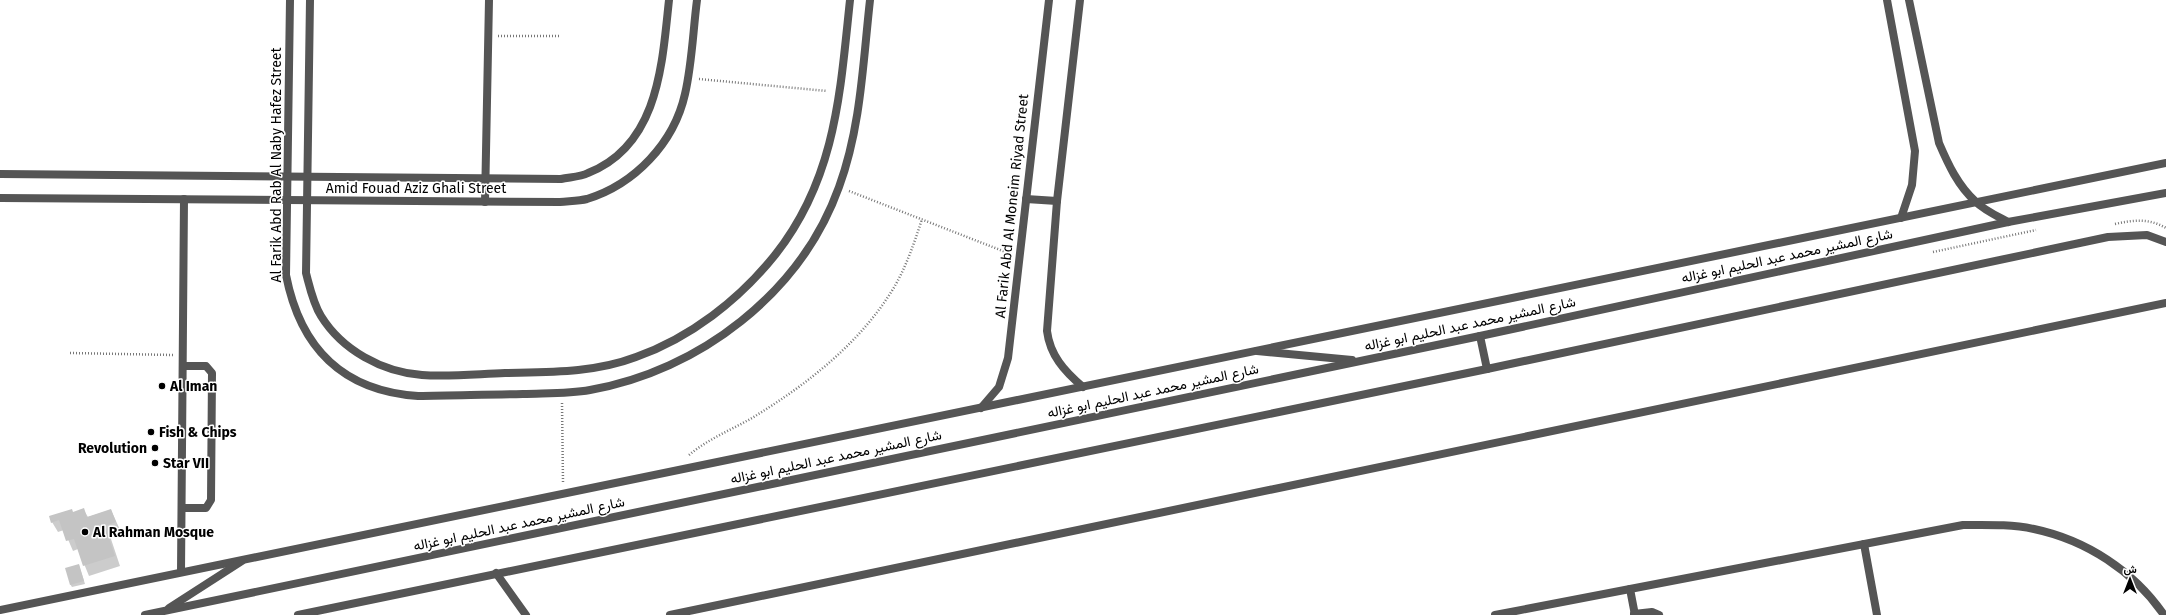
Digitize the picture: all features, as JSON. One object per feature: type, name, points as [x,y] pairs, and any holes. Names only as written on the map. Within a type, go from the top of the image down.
[{"type":"street","name":"Al Farik Abd Rab Al Naby Hafez Street","points":[[290,0],[286,275],[291,301],[301,326],[316,348],[346,374],[356,381],[377,390],[399,395],[418,396],[562,393],[616,385],[643,377],[704,347],[737,324],[767,299],[793,269],[816,237],[839,187],[850,151],[858,114],[870,0]]},
{"type":"street","points":[[310,0],[306,273],[311,295],[321,315],[334,333],[351,348],[370,360],[394,370],[423,375],[562,372],[611,365],[636,358],[660,347],[693,329],[723,308],[751,282],[775,254],[796,224],[822,168],[831,138],[840,92],[850,0]]},
{"type":"street","points":[[485,202],[489,0]]},
{"type":"street","name":"Amid Fouad Aziz Ghali Street","points":[[0,174],[561,179],[588,174],[610,161],[628,144],[643,124],[654,101],[662,58],[669,0]]},
{"type":"street","name":"Amid Fouad Aziz Ghali Street","points":[[0,198],[485,202],[560,202],[586,199],[606,191],[626,180],[643,166],[658,150],[670,132],[680,112],[688,78],[697,0]]},
{"type":"street","name":"Al Farik Abd Al Moneim Riyad Street","points":[[981,408],[999,387],[1006,368],[1049,0]]},
{"type":"street","points":[[1080,0],[1057,201],[1047,331],[1049,346],[1055,358],[1072,378],[1083,387]]},
{"type":"street","points":[[1887,0],[1915,151],[1912,185],[1901,218]]},
{"type":"street","points":[[1909,0],[1939,143],[1948,164],[1961,185],[1976,202],[2008,222]]},
{"type":"street","points":[[0,610],[2166,163]]},
{"type":"street","name":"شارع المشير محمد عبد الحليم ابو غزاله","points":[[146,615],[1480,336],[2008,222],[2166,193]]},
{"type":"street","points":[[181,572],[184,199]]},
{"type":"street","points":[[1026,199],[1057,201]]},
{"type":"street","points":[[298,615],[1487,368],[2108,237],[2147,235],[2166,242]]},
{"type":"street","points":[[670,615],[2166,302]]},
{"type":"street","points":[[1480,336],[1487,368]]},
{"type":"street","points":[[1257,351],[1360,360]]},
{"type":"street","points":[[182,508],[206,508],[211,500],[212,373],[206,366],[183,366]]},
{"type":"street","points":[[1495,615],[1963,524],[1999,524],[2034,529],[2068,539],[2106,559],[2129,574],[2153,600],[2164,615]]},
{"type":"street","points":[[1864,544],[1877,615]]},
{"type":"street","points":[[164,611],[242,561]]},
{"type":"street","points":[[496,573],[526,615]]},
{"type":"street","points":[[1630,589],[1634,614],[1652,612],[1659,615]]},
{"type":"path","points":[[488,36],[561,36]]},
{"type":"path","points":[[688,78],[840,92]]},
{"type":"path","points":[[839,187],[1020,258]]},
{"type":"path","points":[[673,472],[697,449],[752,417],[791,391],[855,340],[877,313],[896,284],[911,252],[922,219]]},
{"type":"path","points":[[2112,224],[2136,220],[2149,220],[2166,228]]},
{"type":"path","points":[[1928,253],[2037,230]]},
{"type":"path","points":[[70,353],[183,355]]},
{"type":"path","points":[[562,393],[563,495]]},
{"type":"building","name":"Al Rahman Mosque","points":[[84,508],[87,517],[111,509],[116,522],[105,526],[115,556],[83,566],[74,539],[66,541],[59,520],[51,523],[49,516],[72,509],[73,512]]},
{"type":"building","points":[[79,564],[84,581],[70,585],[65,568]]},
{"type":"place","name":"Al Iman","points":[[162,386]]},
{"type":"place","name":"Fish & Chips","points":[[151,432]]},
{"type":"place","name":"Revolution","points":[[155,448]]},
{"type":"place","name":"Star VII","points":[[155,463]]},
{"type":"place","name":"Al Rahman Mosque","points":[[85,532]]}]
